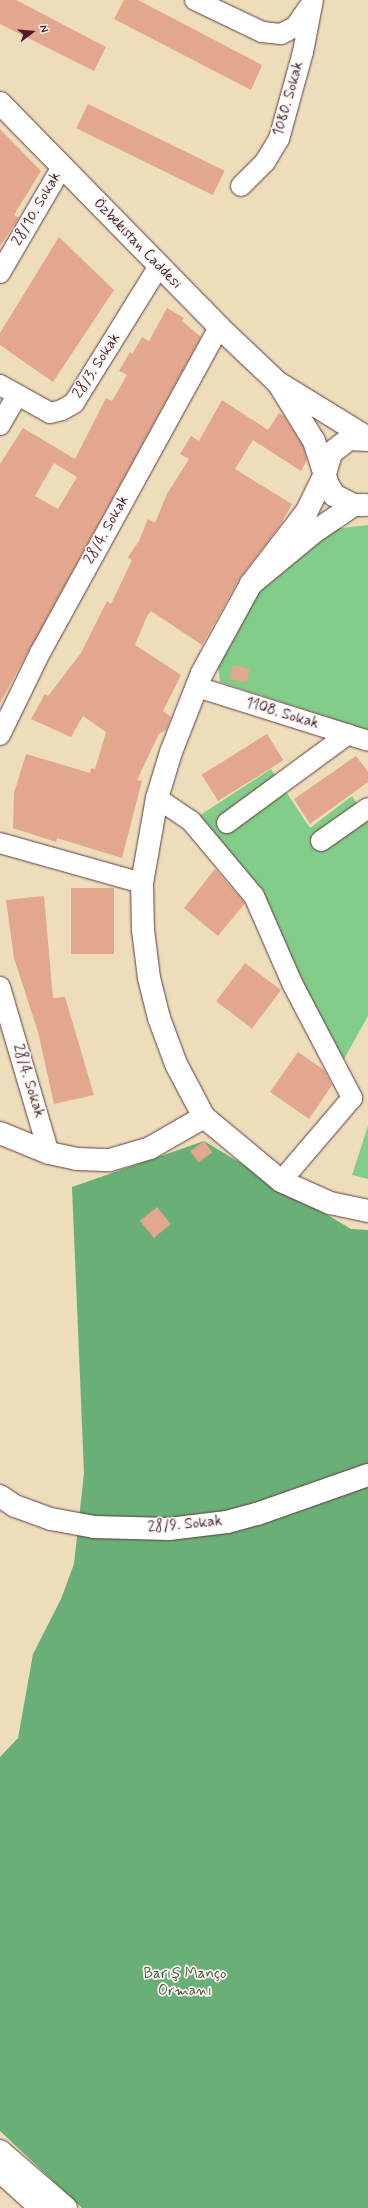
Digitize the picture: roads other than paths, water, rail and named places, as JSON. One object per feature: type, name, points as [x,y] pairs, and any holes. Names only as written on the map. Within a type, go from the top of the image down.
[{"type":"street","points":[[195,0],[262,32],[281,34],[295,27],[313,0]]},
{"type":"street","name":"1080. Sokak","points":[[241,186],[265,162],[279,139],[303,52],[313,0]]},
{"type":"street","name":"Özbekistan Caddesi","points":[[0,103],[219,327],[277,382]]},
{"type":"street","name":"28/10. Sokak","points":[[0,273],[62,166]]},
{"type":"street","name":"28/3. Sokak","points":[[0,385],[17,396],[50,413],[62,410],[74,403],[159,266]]},
{"type":"street","name":"28/4. Sokak","points":[[0,735],[40,653],[219,327]]},
{"type":"street","points":[[277,382],[368,439]]},
{"type":"street","points":[[277,382],[314,441],[334,495],[363,508]]},
{"type":"street","points":[[0,425],[17,396]]},
{"type":"street","points":[[368,439],[349,439],[339,445],[329,458],[325,474],[307,511],[251,584],[197,687],[171,752],[157,798],[142,883],[144,930],[149,978],[159,1018],[176,1064],[204,1118],[281,1181],[330,1204],[368,1211]]},
{"type":"street","points":[[251,584],[314,532],[363,508]]},
{"type":"street","name":"1108. Sokak","points":[[197,687],[368,741]]},
{"type":"street","points":[[227,824],[348,734]]},
{"type":"street","points":[[157,798],[191,821],[254,896],[292,983],[352,1098],[281,1181]]},
{"type":"street","points":[[321,841],[368,808]]},
{"type":"street","points":[[0,843],[142,883]]},
{"type":"street","name":"28/4. Sokak","points":[[0,987],[49,1153]]},
{"type":"street","points":[[0,1133],[49,1153],[77,1159],[110,1160],[150,1148],[204,1118]]},
{"type":"street","name":"28/9. Sokak","points":[[0,1496],[15,1506],[51,1519],[94,1527],[169,1529],[227,1522],[257,1514],[368,1475]]},
{"type":"street","points":[[0,2151],[66,2208]]},
{"type":"street","points":[[0,2171],[41,2208]]},
{"type":"park label","name":"Barış Manço Ormanı","points":[[185,1982]]}]
